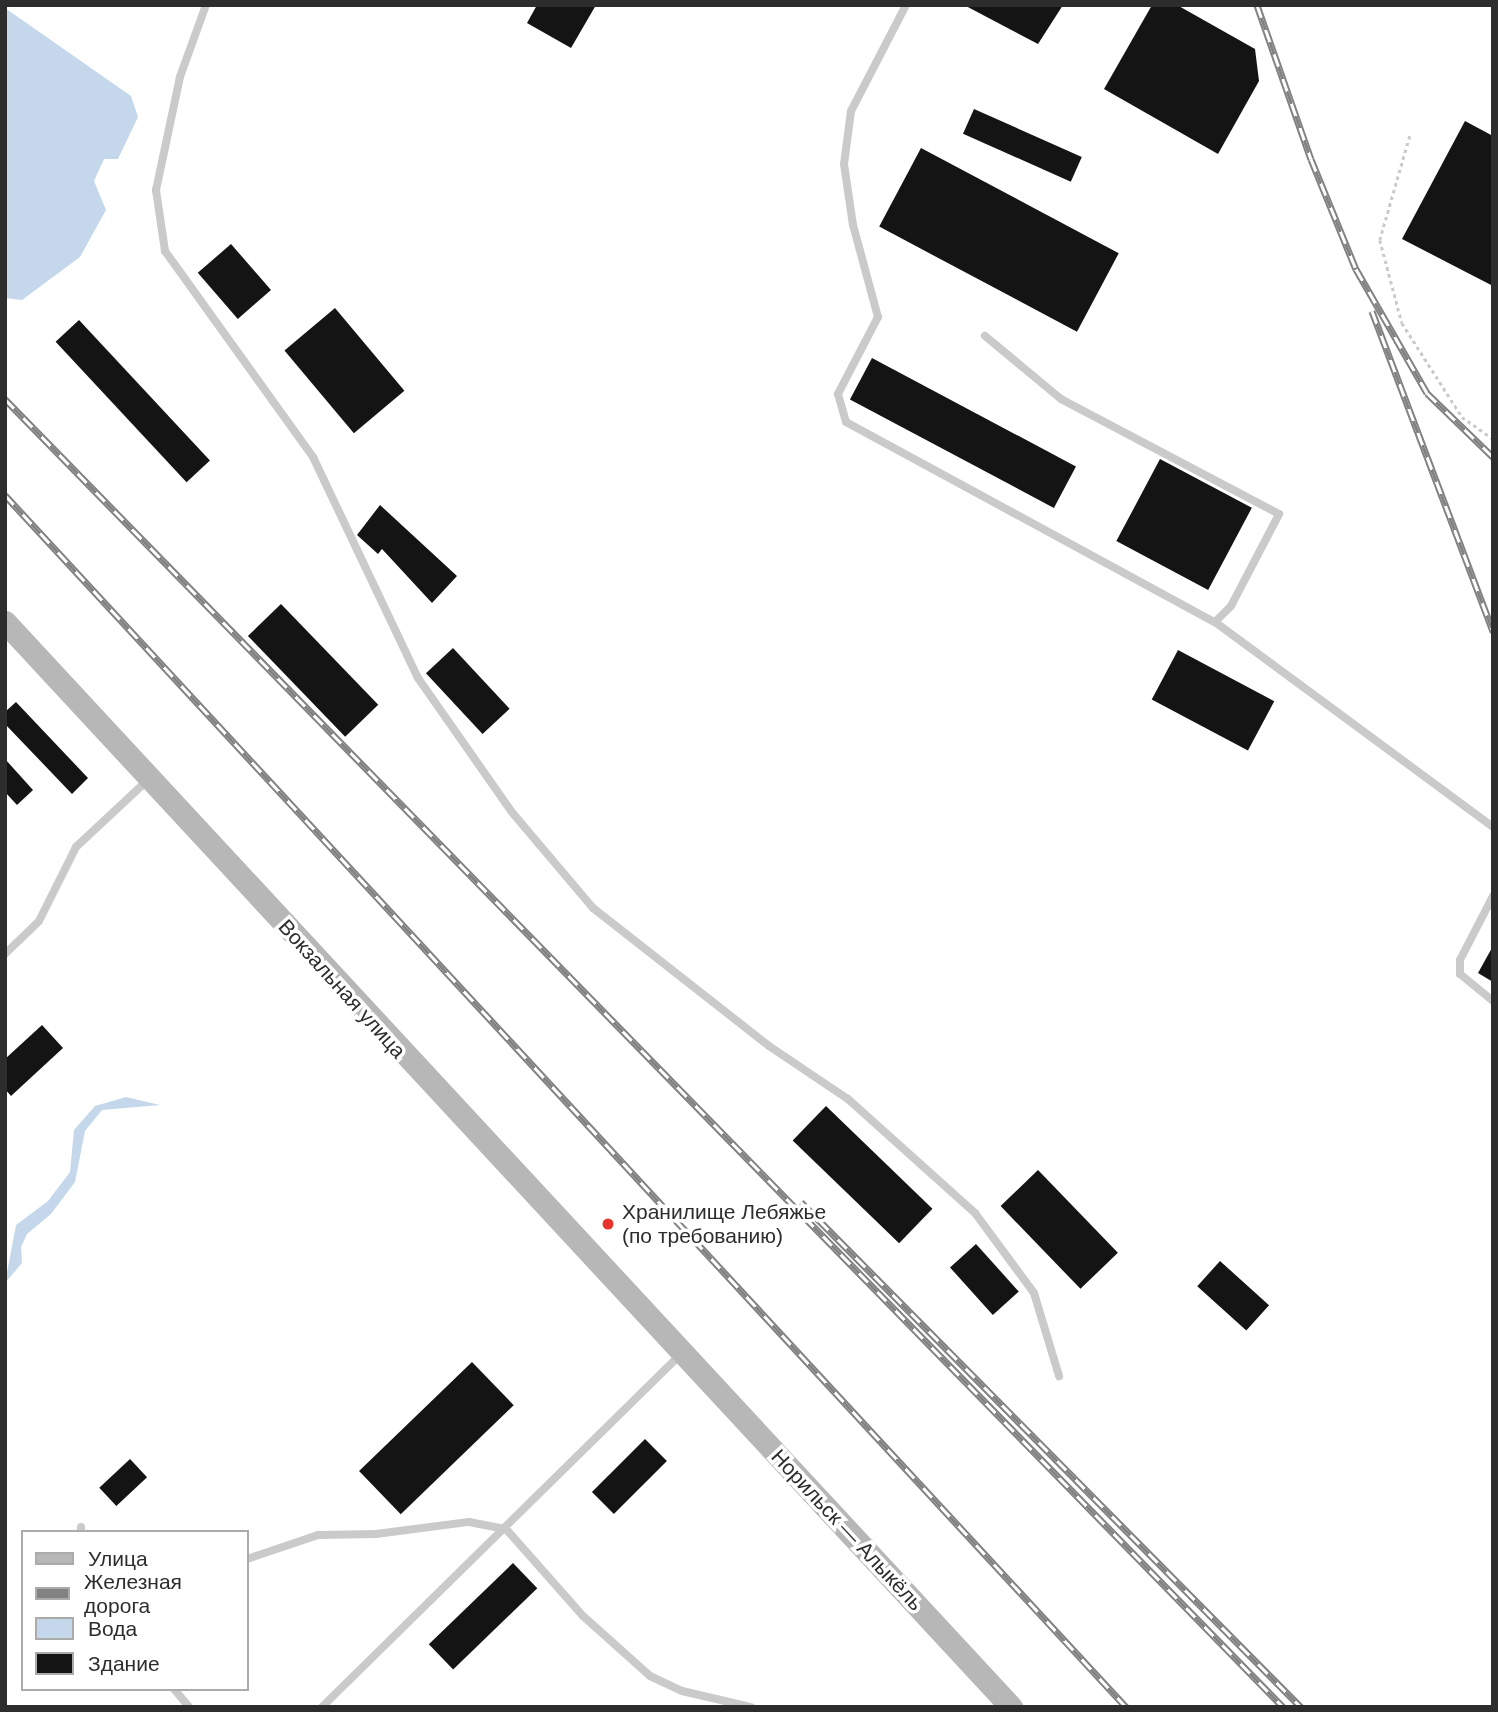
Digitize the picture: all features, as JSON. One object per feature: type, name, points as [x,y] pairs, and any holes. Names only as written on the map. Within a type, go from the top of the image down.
[{"type":"main road","name":"Вокзальная улица","points":[[5,622],[682,1353]]},
{"type":"main road","name":"Норильск — Алыкёль","points":[[682,1353],[1012,1707]]},
{"type":"lane","points":[[206,5],[180,77],[156,190],[166,251],[313,457],[418,678],[511,811],[593,908],[769,1046],[848,1099],[975,1213],[1034,1293],[1059,1376]]},
{"type":"lane","points":[[906,5],[851,111],[844,164],[853,225],[878,317],[838,394],[846,422],[1215,622],[1493,827]]},
{"type":"lane","points":[[985,335],[1061,399],[1279,513],[1231,606],[1215,622]]},
{"type":"lane","points":[[5,954],[38,921],[76,846],[151,777]]},
{"type":"lane","points":[[1493,896],[1460,960],[1460,974],[1493,1001]]},
{"type":"lane","points":[[322,1707],[682,1353]]},
{"type":"lane","points":[[248,1559],[318,1535],[376,1534],[469,1522],[506,1529],[583,1616],[650,1676],[681,1691],[751,1707]]},
{"type":"lane","points":[[176,1691],[189,1707]]},
{"type":"path","points":[[1410,136],[1380,240],[1389,276],[1402,323],[1433,376],[1462,416],[1493,439]]},
{"type":"water","points":[[5,8],[131,96],[138,117],[118,159],[104,159],[94,181],[106,210],[80,257],[22,300],[5,298]]},
{"type":"water","points":[[126,1097],[160,1105],[102,1110],[85,1131],[75,1182],[51,1214],[27,1234],[21,1247],[22,1263],[5,1283],[16,1225],[48,1201],[70,1172],[74,1130],[95,1106]]},
{"type":"building","points":[[537,5],[596,5],[571,48],[527,23]]},
{"type":"building","points":[[964,5],[1063,5],[1038,44]]},
{"type":"building","points":[[1152,5],[1177,5],[1255,49],[1259,81],[1218,154],[1104,89]]},
{"type":"building","points":[[974,109],[1082,157],[1071,182],[963,134]]},
{"type":"building","points":[[1465,121],[1493,136],[1493,286],[1402,239]]},
{"type":"building","points":[[921,148],[1119,253],[1077,332],[879,227]]},
{"type":"building","points":[[231,244],[271,290],[238,319],[198,273]]},
{"type":"building","points":[[335,308],[404,391],[354,433],[284,350]]},
{"type":"building","points":[[79,320],[210,460],[187,482],[56,342]]},
{"type":"building","points":[[872,358],[1076,466],[1054,508],[850,399]]},
{"type":"building","points":[[1160,459],[1252,508],[1208,590],[1116,541]]},
{"type":"building","points":[[380,505],[457,576],[432,603],[382,549],[378,554],[357,535]]},
{"type":"building","points":[[281,604],[378,705],[345,737],[248,636]]},
{"type":"building","points":[[453,648],[510,709],[483,734],[426,673]]},
{"type":"building","points":[[1178,650],[1274,701],[1248,751],[1152,699]]},
{"type":"building","points":[[16,702],[88,778],[72,794],[5,724],[5,712]]},
{"type":"building","points":[[5,759],[33,790],[17,805],[5,792]]},
{"type":"building","points":[[1493,946],[1493,982],[1478,973]]},
{"type":"building","points":[[42,1025],[63,1048],[11,1096],[5,1089],[5,1059]]},
{"type":"building","points":[[826,1106],[932,1209],[899,1243],[793,1141]]},
{"type":"building","points":[[1038,1170],[1118,1253],[1080,1289],[1001,1206]]},
{"type":"building","points":[[976,1244],[1019,1292],[993,1315],[950,1267]]},
{"type":"building","points":[[1220,1261],[1269,1305],[1246,1330],[1197,1286]]},
{"type":"building","points":[[472,1362],[514,1405],[401,1514],[359,1471]]},
{"type":"building","points":[[645,1439],[667,1461],[614,1514],[592,1492]]},
{"type":"building","points":[[130,1459],[147,1477],[116,1506],[99,1488]]},
{"type":"building","points":[[513,1563],[537,1588],[453,1669],[429,1644]]},
{"type":"railway","points":[[1257,5],[1311,159],[1356,269],[1427,393],[1493,457]]},
{"type":"railway","points":[[1372,311],[1493,632]]},
{"type":"railway","points":[[5,399],[1283,1707]]},
{"type":"railway","points":[[5,495],[1126,1707]]},
{"type":"railway","points":[[801,1202],[1301,1707]]},
{"type":"place","name":"Хранилище Лебяжье (по требованию)","points":[[608,1224]]}]
